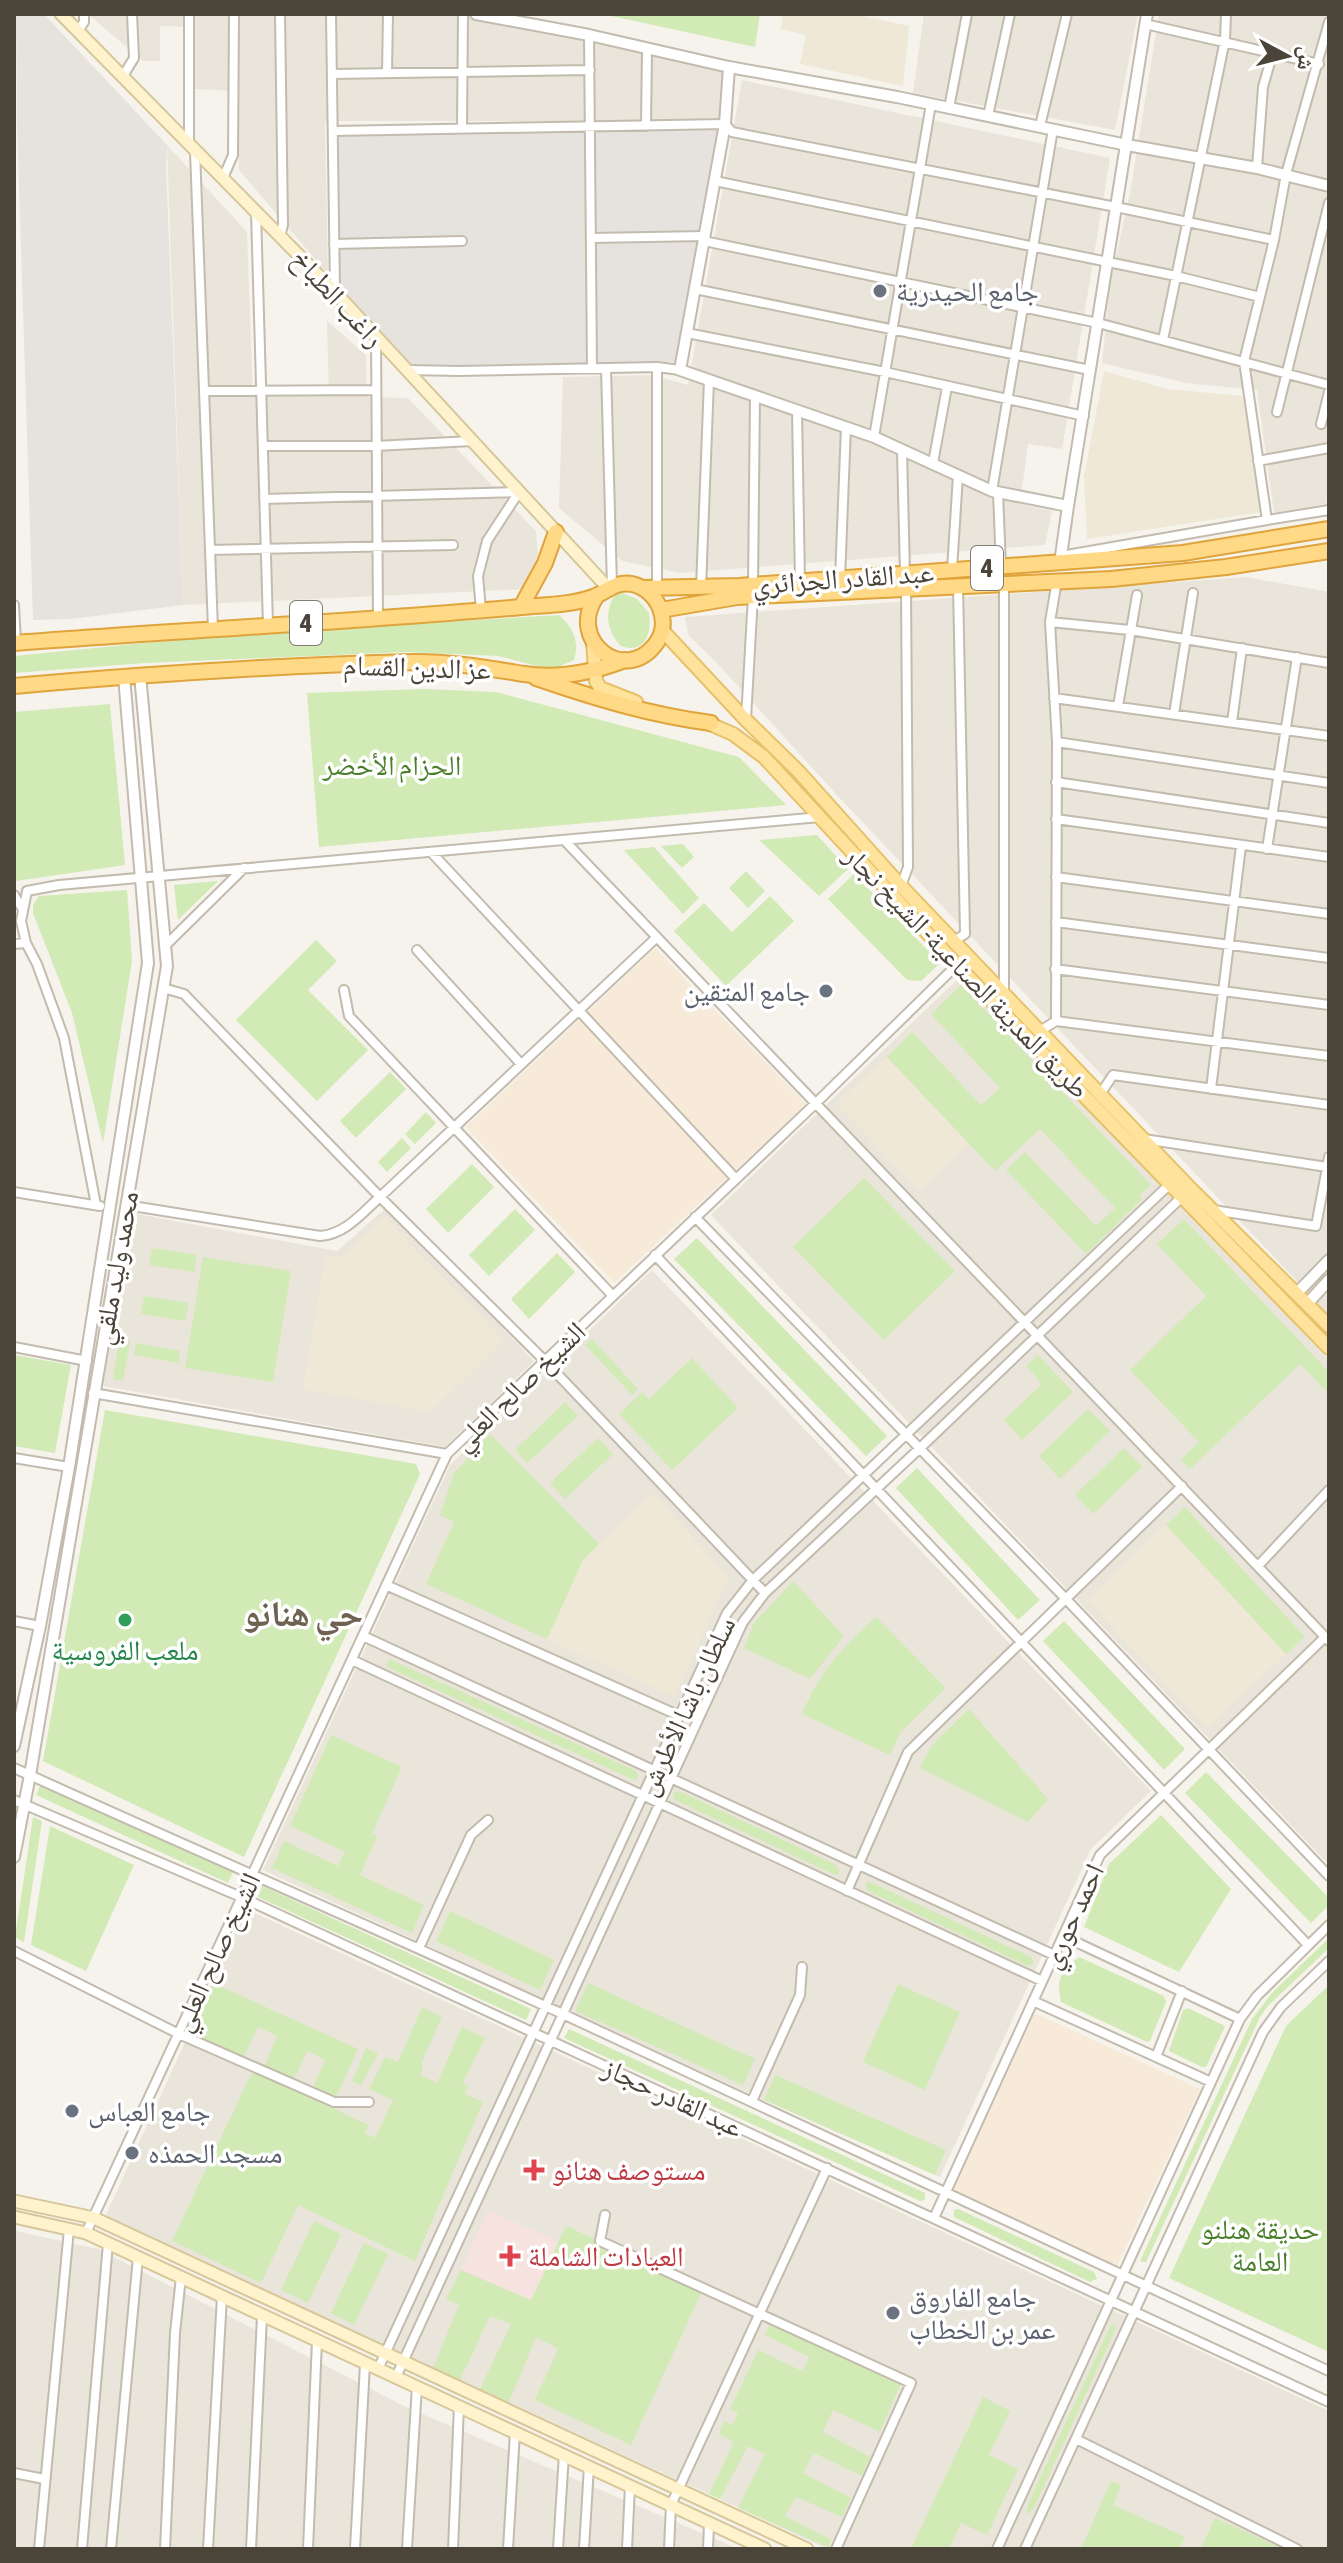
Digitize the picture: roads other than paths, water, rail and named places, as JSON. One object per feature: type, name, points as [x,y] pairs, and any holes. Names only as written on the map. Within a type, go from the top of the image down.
[{"type":"highway","name":"عبد القادر الجزائري","points":[[650,588],[753,591],[906,581],[952,570],[1061,559],[1183,553],[1329,529]]},
{"type":"highway","points":[[521,607],[545,563],[556,532]]},
{"type":"highway","name":"عبد القادر الجزائري","points":[[661,610],[800,582],[840,579],[958,585],[1111,579],[1212,569],[1329,551]]},
{"type":"highway","points":[[627,583],[650,588],[661,610],[659,639],[645,654],[626,660],[607,656],[593,642],[587,624],[591,605],[605,590],[627,583]]},
{"type":"highway","name":"عز الدين القسام","points":[[15,643],[521,607],[605,590]]},
{"type":"highway","name":"عز الدين القسام","points":[[14,686],[270,666],[438,662],[482,665],[525,674],[559,674],[595,670],[626,660]]},
{"type":"highway","points":[[525,674],[616,705],[711,723]]},
{"type":"main road","name":"راغب الطباخ","points":[[61,14],[335,292],[556,532],[605,590]]},
{"type":"main road","points":[[662,630],[799,772],[901,886],[1101,1093],[1143,1139],[1174,1180]]},
{"type":"main road","points":[[593,642],[595,670]]},
{"type":"main road","name":"طريق المدينة الصناعية- الشيخ نجار","points":[[595,670],[598,685],[606,693],[711,723],[754,748],[957,965],[1186,1192],[1329,1348]]},
{"type":"main road","points":[[1186,1192],[1213,1210],[1329,1326]]},
{"type":"main road","points":[[14,2201],[94,2218],[807,2549]]},
{"type":"main road","points":[[14,2217],[86,2233],[564,2454],[748,2546],[765,2549]]},
{"type":"street","points":[[78,31],[84,22],[84,14]]},
{"type":"street","points":[[123,76],[134,58],[132,14]]},
{"type":"street","points":[[189,14],[213,629]]},
{"type":"street","points":[[223,178],[233,155],[234,14]]},
{"type":"street","points":[[280,14],[283,225],[280,236]]},
{"type":"street","points":[[331,14],[335,292]]},
{"type":"street","points":[[387,73],[388,14]]},
{"type":"street","points":[[462,128],[463,14]]},
{"type":"street","points":[[476,14],[589,35],[729,67],[1257,168],[1329,186]]},
{"type":"street","points":[[949,108],[967,14]]},
{"type":"street","points":[[988,116],[1010,14]]},
{"type":"street","points":[[1040,126],[1067,14]]},
{"type":"street","points":[[1163,340],[1225,40],[1226,14]]},
{"type":"street","points":[[1319,64],[1146,19],[1061,559],[1329,510]]},
{"type":"street","points":[[1267,520],[1244,361],[1274,240],[1286,174],[1329,22]]},
{"type":"street","points":[[589,35],[592,368]]},
{"type":"street","points":[[646,126],[647,49]]},
{"type":"street","points":[[1257,168],[1263,87],[1273,52]]},
{"type":"street","points":[[680,370],[725,124],[729,67]]},
{"type":"street","points":[[332,74],[590,70]]},
{"type":"street","points":[[874,437],[931,104]]},
{"type":"street","points":[[333,131],[725,124]]},
{"type":"street","points":[[725,124],[732,132],[1274,240]]},
{"type":"street","points":[[1001,567],[995,491],[1007,400],[1053,129]]},
{"type":"street","points":[[715,181],[1176,276],[1260,297]]},
{"type":"street","points":[[1277,412],[1329,203]]},
{"type":"street","points":[[256,212],[268,625]]},
{"type":"street","points":[[591,238],[704,238],[1098,323],[1329,385]]},
{"type":"street","points":[[334,244],[462,241]]},
{"type":"street","points":[[695,289],[1090,370]]},
{"type":"street","points":[[687,333],[1084,416]]},
{"type":"street","points":[[376,338],[379,619]]},
{"type":"street","points":[[406,370],[657,367],[680,370],[874,437],[995,491],[1068,506]]},
{"type":"street","points":[[650,588],[657,367]]},
{"type":"street","points":[[605,590],[606,368]]},
{"type":"street","points":[[701,588],[709,380]]},
{"type":"street","points":[[933,463],[947,387]]},
{"type":"street","points":[[204,391],[376,390]]},
{"type":"street","points":[[1321,424],[1329,392]]},
{"type":"street","points":[[745,719],[753,591],[755,396]]},
{"type":"street","points":[[797,410],[800,582]]},
{"type":"street","points":[[840,579],[846,427]]},
{"type":"street","points":[[263,446],[375,446],[472,441]]},
{"type":"street","points":[[1258,461],[1329,448]]},
{"type":"street","points":[[901,886],[908,867],[902,450]]},
{"type":"street","points":[[952,570],[958,475]]},
{"type":"street","points":[[264,499],[519,492]]},
{"type":"street","points":[[481,610],[478,576],[487,541],[519,492]]},
{"type":"street","points":[[210,550],[453,545]]},
{"type":"street","points":[[1056,1021],[1057,742],[1050,622],[1057,580]]},
{"type":"street","points":[[1004,583],[1004,994]]},
{"type":"street","points":[[954,941],[965,934],[958,585]]},
{"type":"street","points":[[1174,714],[1193,593]]},
{"type":"street","points":[[1118,706],[1137,595]]},
{"type":"street","points":[[14,605],[15,643]]},
{"type":"street","points":[[1050,622],[1130,630],[1329,663]]},
{"type":"street","points":[[1232,722],[1242,648]]},
{"type":"street","points":[[1267,849],[1297,657]]},
{"type":"street","name":"محمد وليد ملقي","points":[[14,1857],[19,1802],[30,1775],[167,966],[140,675]]},
{"type":"street","name":"محمد وليد ملقي","points":[[14,1746],[69,1467],[148,963],[124,676]]},
{"type":"street","points":[[1054,698],[1329,736]]},
{"type":"street","points":[[1057,742],[1329,783]]},
{"type":"street","points":[[1056,782],[1329,823]]},
{"type":"street","points":[[96,1205],[64,1038],[37,964],[26,943],[21,921],[27,891],[142,877],[566,842],[820,817]]},
{"type":"street","points":[[1056,819],[1329,857]]},
{"type":"street","points":[[566,842],[1327,1639]]},
{"type":"street","points":[[1211,1089],[1241,846]]},
{"type":"street","points":[[431,852],[736,1179]]},
{"type":"street","points":[[166,945],[244,868]]},
{"type":"street","points":[[1056,877],[1329,914]]},
{"type":"street","points":[[14,895],[22,908]]},
{"type":"street","points":[[1056,922],[1329,958]]},
{"type":"street","points":[[126,1205],[320,1236],[333,1235],[380,1197],[657,937]]},
{"type":"street","points":[[14,944],[26,943]]},
{"type":"street","points":[[417,950],[521,1064]]},
{"type":"street","name":"الشيخ صالح العلي","points":[[86,2233],[447,1454],[967,955]]},
{"type":"street","points":[[1055,969],[1329,1005]]},
{"type":"street","points":[[163,988],[184,994],[380,1197],[545,1361],[765,1593]]},
{"type":"street","points":[[344,990],[349,1016],[613,1296]]},
{"type":"street","points":[[1040,1031],[1056,1021],[1329,1056]]},
{"type":"street","points":[[1101,1093],[1113,1075],[1329,1105]]},
{"type":"street","points":[[1143,1139],[1328,1162],[1316,1226],[1213,1210]]},
{"type":"street","name":"سلطان باشا الأطرش","points":[[378,2369],[727,1613],[753,1580],[1174,1180]]},
{"type":"street","points":[[14,1192],[109,1206]]},
{"type":"street","name":"سلطان باشا الأطرش","points":[[396,2377],[743,1622],[765,1593],[1186,1192]]},
{"type":"street","points":[[695,1217],[1065,1598],[1329,1876]]},
{"type":"street","points":[[655,1255],[1308,1945]]},
{"type":"street","points":[[1297,1293],[1329,1260]]},
{"type":"street","points":[[1307,1304],[1328,1282]]},
{"type":"street","points":[[14,1347],[87,1361]]},
{"type":"street","points":[[93,1393],[447,1454]]},
{"type":"street","points":[[14,1458],[69,1467]]},
{"type":"street","points":[[847,1891],[908,1752],[1182,1486]]},
{"type":"street","points":[[1258,1566],[1329,1490]]},
{"type":"street","points":[[386,1585],[680,1716]]},
{"type":"street","points":[[14,1621],[40,1626]]},
{"type":"street","points":[[363,1636],[1054,1955]]},
{"type":"street","name":"احمد حوري","points":[[934,2218],[1100,1855],[1327,1639]]},
{"type":"street","points":[[352,1660],[1042,1981]]},
{"type":"street","name":"عبد القادر حجاز","points":[[14,1768],[563,2014],[1329,2371]]},
{"type":"street","name":"عبد القادر حجاز","points":[[19,1802],[241,1897],[1329,2402]]},
{"type":"street","points":[[419,1948],[471,1835],[488,1820]]},
{"type":"street","points":[[997,2549],[1240,2019],[1257,1996],[1329,1925]]},
{"type":"street","points":[[1063,1936],[1240,2019]]},
{"type":"street","points":[[14,1951],[179,2034],[334,2102],[369,2102]]},
{"type":"street","points":[[1025,2549],[1263,2032],[1281,2007],[1329,1961]]},
{"type":"street","points":[[752,2101],[800,1995],[802,1967]]},
{"type":"street","points":[[1156,2057],[1182,1991]]},
{"type":"street","points":[[1033,2001],[1211,2082]]},
{"type":"street","points":[[669,2549],[671,2505],[827,2168]]},
{"type":"street","points":[[605,2215],[600,2241],[911,2383],[836,2549]]},
{"type":"street","points":[[39,2549],[69,2229]]},
{"type":"street","points":[[82,2549],[108,2243]]},
{"type":"street","points":[[111,2549],[138,2257]]},
{"type":"street","points":[[165,2549],[175,2333],[181,2277]]},
{"type":"street","points":[[208,2549],[222,2296]]},
{"type":"street","points":[[251,2549],[262,2316]]},
{"type":"street","points":[[308,2549],[317,2341]]},
{"type":"street","points":[[355,2549],[365,2364]]},
{"type":"street","points":[[407,2549],[417,2386]]},
{"type":"street","points":[[453,2549],[459,2406]]},
{"type":"street","points":[[508,2549],[515,2432]]},
{"type":"street","points":[[1076,2439],[1297,2549]]},
{"type":"street","points":[[558,2549],[564,2454]]},
{"type":"street","points":[[584,2549],[589,2466]]},
{"type":"street","points":[[14,2473],[44,2479]]},
{"type":"street","points":[[627,2549],[630,2486]]},
{"type":"street","points":[[708,2549],[709,2524]]},
{"type":"place","name":"جامع الحيدرية","points":[[880,291]]},
{"type":"place","name":"جامع المتقين","points":[[826,991]]},
{"type":"place","name":"ملعب الفروسية","points":[[125,1620]]},
{"type":"place","name":"جامع العباس","points":[[72,2111]]},
{"type":"place","name":"مسجد الحمذه","points":[[132,2153]]},
{"type":"place","name":"مستوصف هنانو","points":[[534,2170]]},
{"type":"place","name":"العيادات الشاملة","points":[[510,2256]]},
{"type":"place","name":"جامع الفاروق عمر بن الخطاب","points":[[893,2313]]},
{"type":"district","name":"حي هنانو","points":[[303,1613]]},
{"type":"park label","name":"الحزام الأخضر","points":[[392,765]]},
{"type":"park label","name":"حديقة هنلنو العامة","points":[[1260,2245]]}]
